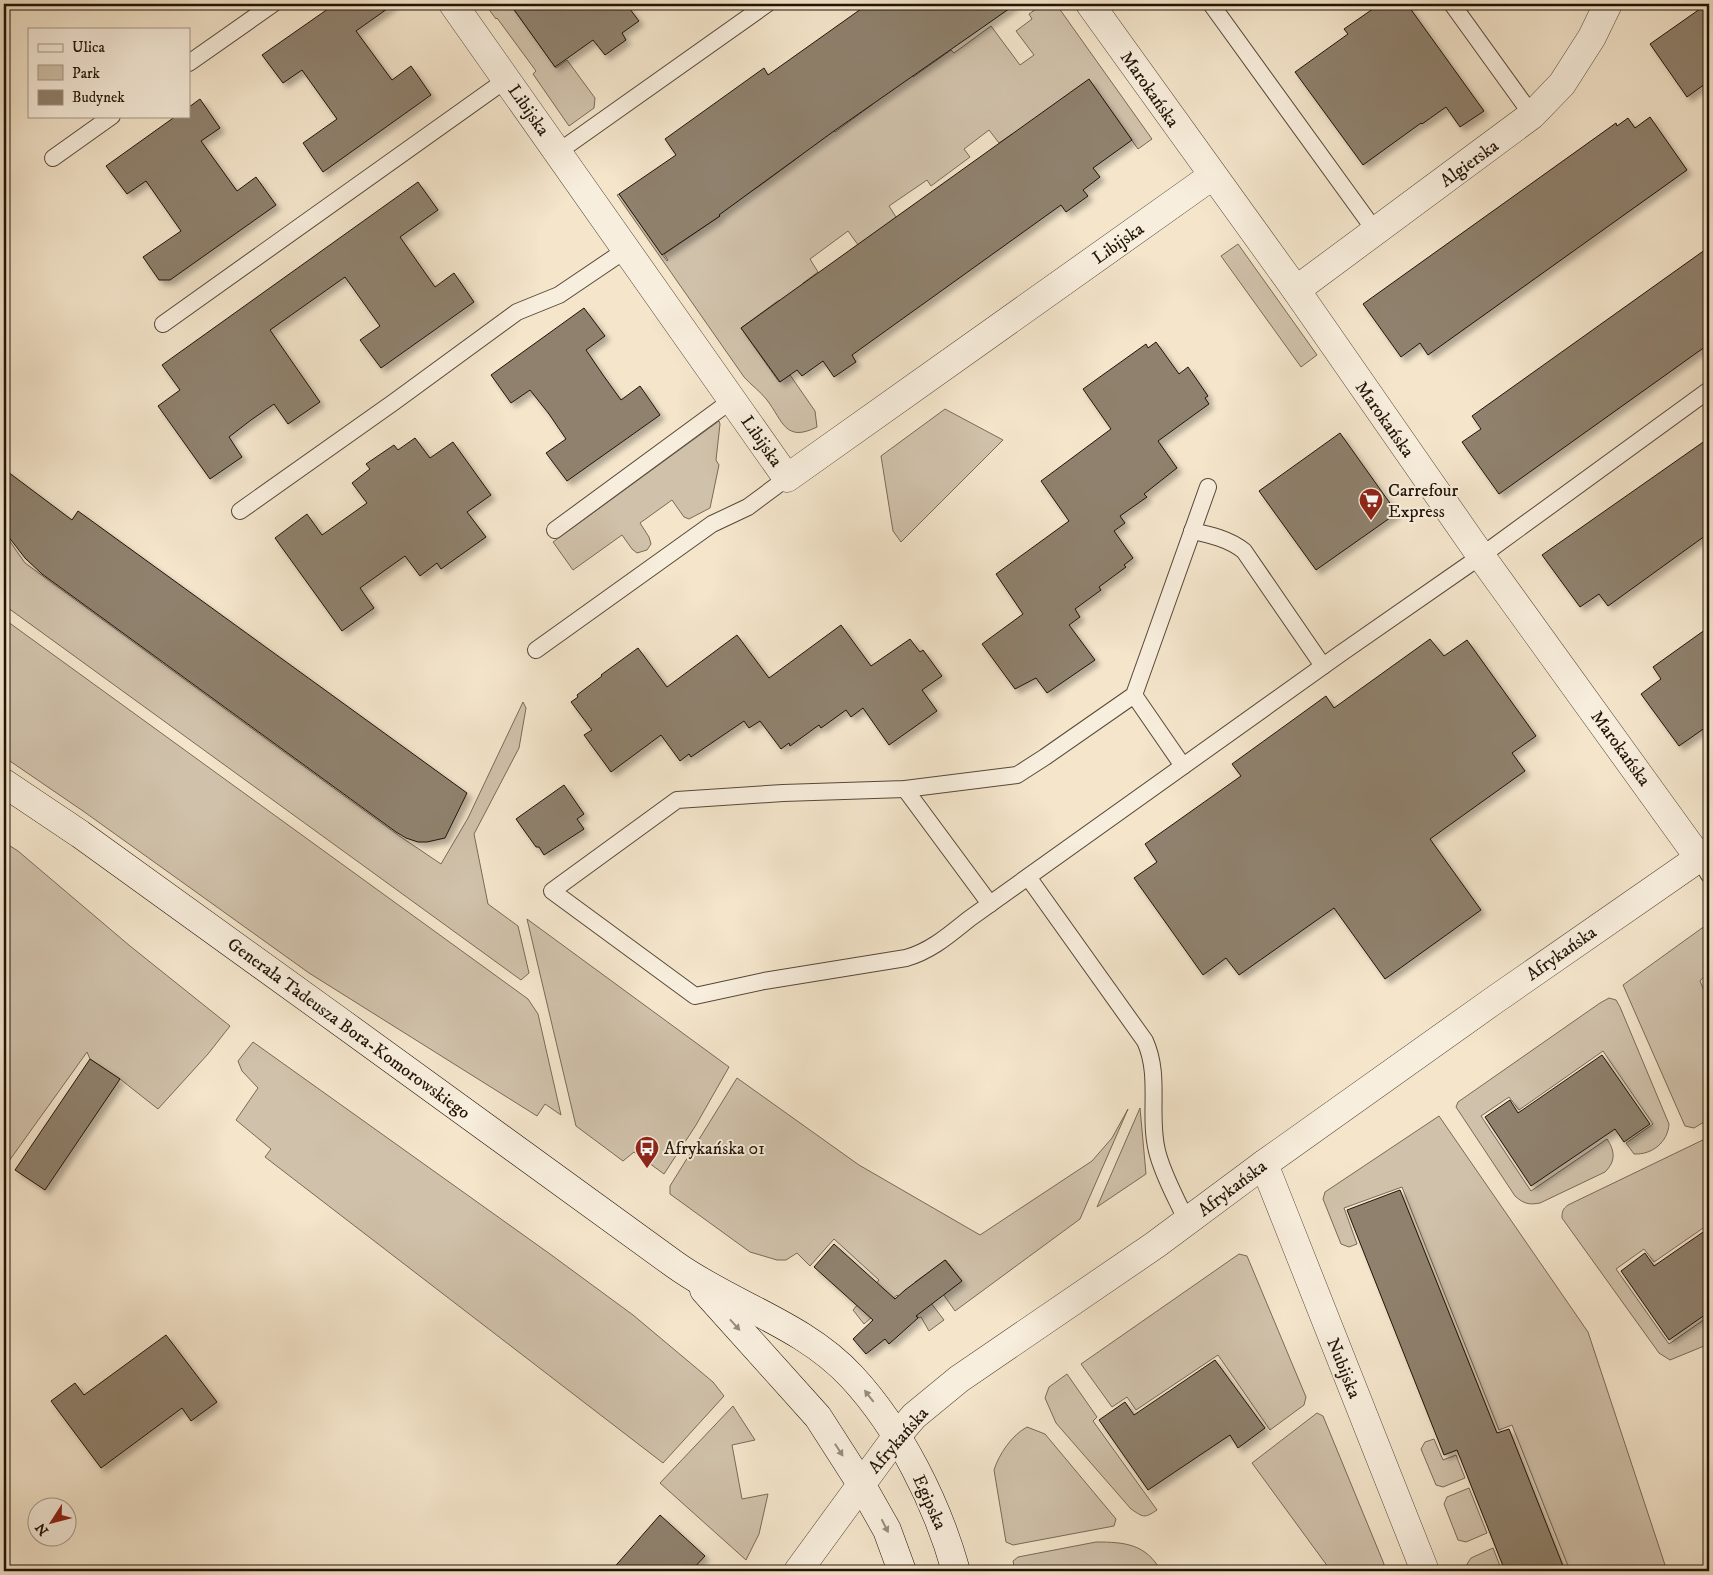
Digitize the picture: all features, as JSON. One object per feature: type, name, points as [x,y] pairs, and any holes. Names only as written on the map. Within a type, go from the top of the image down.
[{"type":"street","name":"Libijska","points":[[453,4],[788,478],[1212,176]]},
{"type":"street","name":"Marokańska","points":[[1090,4],[1212,176],[1296,290],[1481,556],[1706,861]]},
{"type":"street","name":"Algierska","points":[[1296,290],[1532,115],[1562,84],[1592,38],[1608,4]]},
{"type":"street","name":"Generała Tadeusza Bora-Komorowskiego","points":[[4,783],[80,834],[691,1276],[812,1341],[841,1366],[869,1395],[896,1437]]},
{"type":"street","name":"Afrykańska","points":[[798,1571],[896,1437],[914,1416],[959,1379],[1187,1222],[1264,1164],[1493,1001],[1706,861]]},
{"type":"street","name":"Nubijska","points":[[1264,1164],[1425,1571]]},
{"type":"street","name":"Generała Tadeusza Bora-Komorowskiego","points":[[691,1276],[818,1417],[861,1484]]},
{"type":"street","name":"Egipska","points":[[896,1437],[921,1478],[936,1510],[956,1571]]},
{"type":"street","points":[[861,1484],[887,1530],[902,1571]]},
{"type":"lane","points":[[190,62],[274,4]]},
{"type":"lane","points":[[558,152],[767,4]]},
{"type":"lane","points":[[1210,4],[1376,232]]},
{"type":"lane","points":[[1452,4],[1532,115]]},
{"type":"lane","points":[[163,324],[507,79]]},
{"type":"lane","points":[[52,158],[109,118]]},
{"type":"lane","points":[[240,511],[386,408],[517,312],[559,295],[627,249]]},
{"type":"lane","points":[[1208,487],[1134,695],[1017,775],[905,790],[783,793],[677,800],[552,891],[695,996],[764,981],[921,954],[1481,556],[1709,390]]},
{"type":"lane","points":[[555,530],[732,400]]},
{"type":"lane","points":[[536,650],[712,524],[748,507],[788,478]]},
{"type":"lane","points":[[1192,531],[1220,537],[1234,543],[1244,551],[1324,666]]},
{"type":"lane","points":[[1134,695],[1183,766]]},
{"type":"lane","points":[[905,790],[990,904]]},
{"type":"lane","points":[[1028,877],[1145,1041],[1150,1052],[1153,1071],[1153,1116],[1157,1152],[1187,1222]]},
{"type":"green space","points":[[485,4],[510,4],[556,68],[567,60],[595,98],[594,108],[569,126],[533,74],[536,71]]},
{"type":"green space","points":[[1037,4],[1056,4],[1152,139],[1138,149],[1089,80],[1024,150],[1012,134],[999,143],[989,130],[964,149],[970,157],[931,186],[927,180],[889,206],[896,217],[869,260],[848,231],[810,259],[818,272],[803,283],[804,285],[791,315],[779,300],[741,328],[779,382],[790,375],[815,411],[817,427],[806,431],[791,431],[781,422],[764,397],[744,377],[617,195],[619,194],[667,261],[664,254],[720,216],[717,212],[758,187],[796,159],[832,127],[835,132],[873,104],[862,90],[902,61],[913,77],[951,50],[954,53],[991,26],[1020,65],[1034,55],[1016,31],[1032,19],[1029,14],[1039,7]]},
{"type":"green space","points":[[1238,244],[1317,355],[1301,367],[1221,256]]},
{"type":"green space","points":[[945,409],[1003,440],[901,542],[893,531],[881,456]]},
{"type":"green space","points":[[719,421],[716,460],[719,465],[710,508],[689,519],[684,517],[672,500],[640,523],[651,544],[647,550],[637,553],[622,535],[573,570],[553,542]]},
{"type":"green space","points":[[4,533],[25,563],[398,835],[441,864],[468,818],[523,702],[526,708],[519,748],[474,834],[488,904],[518,926],[529,973],[521,980],[4,605]]},
{"type":"green space","points":[[4,619],[528,999],[538,1014],[561,1115],[545,1104],[537,1116],[309,973],[83,811],[4,757]]},
{"type":"green space","points":[[4,842],[18,851],[130,946],[230,1026],[208,1054],[158,1109],[120,1079],[90,1059],[87,1052],[4,1168]]},
{"type":"green space","points":[[527,919],[729,1067],[696,1125],[664,1174],[634,1152],[623,1161],[576,1126]]},
{"type":"green space","points":[[1709,923],[1709,971],[1700,981],[1709,1003],[1709,1119],[1694,1128],[1685,1126],[1623,985]]},
{"type":"green space","points":[[1609,998],[1616,1000],[1620,1007],[1669,1124],[1666,1136],[1653,1150],[1634,1154],[1626,1143],[1653,1124],[1603,1051],[1519,1110],[1509,1097],[1481,1116],[1531,1191],[1607,1139],[1610,1143],[1613,1160],[1605,1172],[1540,1203],[1530,1204],[1524,1202],[1515,1196],[1456,1107],[1458,1102]]},
{"type":"green space","points":[[253,1042],[633,1315],[713,1382],[724,1396],[663,1463],[265,1157],[271,1149],[236,1120],[258,1088],[242,1071],[238,1061]]},
{"type":"green space","points":[[737,1078],[859,1165],[980,1235],[1092,1161],[1112,1138],[1128,1109],[1080,1219],[955,1311],[943,1294],[961,1281],[946,1260],[915,1282],[944,1320],[929,1331],[921,1317],[919,1318],[897,1295],[864,1324],[853,1310],[879,1280],[834,1239],[810,1266],[797,1253],[786,1260],[777,1260],[750,1252],[670,1194],[670,1186]]},
{"type":"green space","points":[[1140,1108],[1146,1174],[1097,1207]]},
{"type":"green space","points":[[1439,1116],[1588,1332],[1667,1571],[1570,1571],[1512,1425],[1499,1430],[1402,1187],[1344,1208],[1357,1244],[1349,1247],[1341,1244],[1323,1199],[1325,1192]]},
{"type":"green space","points":[[1709,1137],[1709,1224],[1654,1262],[1644,1249],[1616,1269],[1669,1344],[1709,1316],[1709,1344],[1670,1360],[1659,1353],[1562,1218],[1562,1214],[1568,1205]]},
{"type":"green space","points":[[1239,1254],[1247,1256],[1306,1397],[1304,1405],[1270,1430],[1218,1355],[1136,1410],[1127,1397],[1112,1407],[1081,1364]]},
{"type":"green space","points":[[1067,1374],[1097,1417],[1093,1421],[1157,1510],[1153,1513],[1144,1516],[1131,1509],[1056,1423],[1045,1398],[1049,1387]]},
{"type":"green space","points":[[733,1406],[755,1440],[732,1445],[742,1499],[768,1494],[759,1534],[746,1560],[660,1483]]},
{"type":"green space","points":[[1317,1413],[1323,1416],[1384,1564],[1382,1571],[1331,1571],[1252,1463]]},
{"type":"green space","points":[[1027,1427],[1045,1434],[1116,1519],[1114,1526],[1013,1545],[1006,1542],[994,1470],[1007,1446],[1021,1430]]},
{"type":"green space","points":[[1434,1439],[1443,1460],[1456,1455],[1465,1478],[1443,1487],[1436,1485],[1421,1449],[1425,1442]]},
{"type":"green space","points":[[1469,1488],[1487,1533],[1466,1542],[1458,1540],[1444,1504],[1447,1497]]},
{"type":"green space","points":[[1096,1542],[1134,1546],[1149,1555],[1161,1571],[1100,1571],[1099,1567],[1076,1571],[1015,1571],[1013,1561],[1018,1557]]},
{"type":"green space","points":[[1493,1548],[1502,1571],[1470,1571],[1467,1564],[1471,1558]]},
{"type":"building","points":[[335,4],[394,4],[356,31],[392,80],[411,66],[431,95],[323,172],[303,143],[337,119],[302,70],[283,83],[262,55]]},
{"type":"building","points":[[510,4],[626,4],[639,21],[622,33],[626,40],[605,55],[593,40],[555,67]]},
{"type":"building","points":[[868,4],[1016,4],[834,131],[720,216],[662,255],[619,194],[676,155],[665,139],[764,68],[768,75]]},
{"type":"building","points":[[1380,4],[1407,4],[1484,111],[1460,127],[1446,107],[1363,165],[1295,72],[1348,34],[1344,29]]},
{"type":"building","points":[[1709,4],[1709,81],[1687,97],[1650,44]]},
{"type":"building","points":[[1089,79],[1132,140],[1093,168],[1100,177],[1083,190],[1088,196],[1066,212],[1061,205],[852,355],[856,362],[834,377],[823,361],[802,376],[797,370],[780,382],[741,328]]},
{"type":"building","points":[[200,99],[220,128],[201,141],[237,191],[256,177],[276,205],[170,280],[159,280],[143,257],[181,231],[146,181],[127,194],[106,166],[173,118],[190,118],[190,106]]},
{"type":"building","points":[[1650,117],[1687,170],[1428,355],[1420,343],[1401,357],[1363,304],[1616,123],[1617,126],[1628,118],[1635,128]]},
{"type":"building","points":[[418,182],[438,210],[400,237],[435,287],[454,273],[474,302],[381,368],[360,340],[380,326],[345,277],[270,330],[320,402],[288,424],[274,404],[251,420],[229,437],[242,457],[210,479],[158,406],[180,390],[162,365]]},
{"type":"building","points":[[1709,247],[1709,344],[1499,494],[1462,442],[1481,429],[1472,416]]},
{"type":"building","points":[[584,308],[605,336],[586,350],[603,375],[621,400],[640,386],[660,415],[567,481],[546,453],[566,439],[549,414],[530,390],[511,403],[491,375]]},
{"type":"building","points":[[1156,342],[1179,374],[1188,367],[1208,396],[1205,398],[1209,404],[1158,441],[1177,468],[1144,494],[1147,497],[1120,516],[1125,523],[1114,531],[1133,558],[1124,565],[1126,567],[1099,587],[1101,590],[1075,609],[1080,617],[1069,625],[1095,660],[1047,693],[1036,678],[1015,689],[982,644],[1023,614],[996,574],[1069,521],[1041,481],[1111,429],[1083,389],[1146,344],[1148,348]]},
{"type":"building","points":[[1340,433],[1397,513],[1316,570],[1259,491]]},
{"type":"building","points":[[415,438],[430,458],[453,442],[491,495],[467,512],[486,537],[441,569],[437,563],[420,576],[405,556],[360,588],[374,608],[342,631],[275,538],[307,514],[322,535],[367,503],[352,483],[370,469],[366,464],[394,445],[398,450]]},
{"type":"building","points":[[1709,438],[1709,533],[1608,606],[1599,594],[1580,607],[1542,555]]},
{"type":"building","points":[[4,469],[72,520],[78,511],[467,793],[445,838],[418,842],[396,832],[42,574],[25,558],[4,531]]},
{"type":"building","points":[[841,625],[871,666],[910,639],[920,652],[923,650],[942,676],[922,690],[937,711],[889,745],[863,708],[851,717],[846,710],[821,728],[819,725],[790,746],[789,743],[781,749],[760,721],[749,728],[744,721],[691,757],[689,754],[680,761],[661,735],[611,772],[584,735],[592,730],[571,702],[601,675],[638,648],[667,687],[737,635],[769,678]]},
{"type":"building","points":[[1709,627],[1709,725],[1679,746],[1641,694],[1661,679],[1653,667]]},
{"type":"building","points":[[1430,639],[1444,656],[1467,640],[1536,736],[1512,753],[1525,771],[1430,839],[1481,910],[1385,979],[1334,908],[1239,975],[1226,958],[1203,975],[1134,878],[1157,862],[1145,844],[1241,776],[1232,764],[1326,696],[1334,708]]},
{"type":"building","points":[[564,785],[584,814],[577,819],[584,829],[544,855],[516,819]]},
{"type":"building","points":[[1602,1055],[1650,1124],[1624,1142],[1615,1129],[1531,1186],[1485,1117],[1510,1100],[1518,1113]]},
{"type":"building","points":[[90,1059],[120,1079],[45,1190],[15,1170]]},
{"type":"building","points":[[1400,1190],[1497,1433],[1509,1429],[1565,1571],[1505,1571],[1457,1450],[1444,1455],[1347,1210]]},
{"type":"building","points":[[1709,1228],[1709,1312],[1669,1340],[1621,1271],[1645,1253],[1654,1266]]},
{"type":"building","points":[[834,1244],[895,1299],[945,1260],[962,1281],[916,1316],[918,1318],[889,1344],[885,1339],[866,1354],[853,1339],[873,1320],[814,1267]]},
{"type":"building","points":[[166,1335],[217,1402],[191,1421],[182,1408],[101,1468],[51,1401],[75,1383],[84,1395]]},
{"type":"building","points":[[1215,1360],[1265,1428],[1238,1448],[1230,1435],[1148,1490],[1099,1420],[1125,1402],[1134,1415]]},
{"type":"building","points":[[660,1515],[705,1556],[691,1571],[611,1571]]},
{"type":"place","name":"Carrefour Express","points":[[1371,521]]},
{"type":"place","name":"Afrykańska 01","points":[[647,1169]]}]
